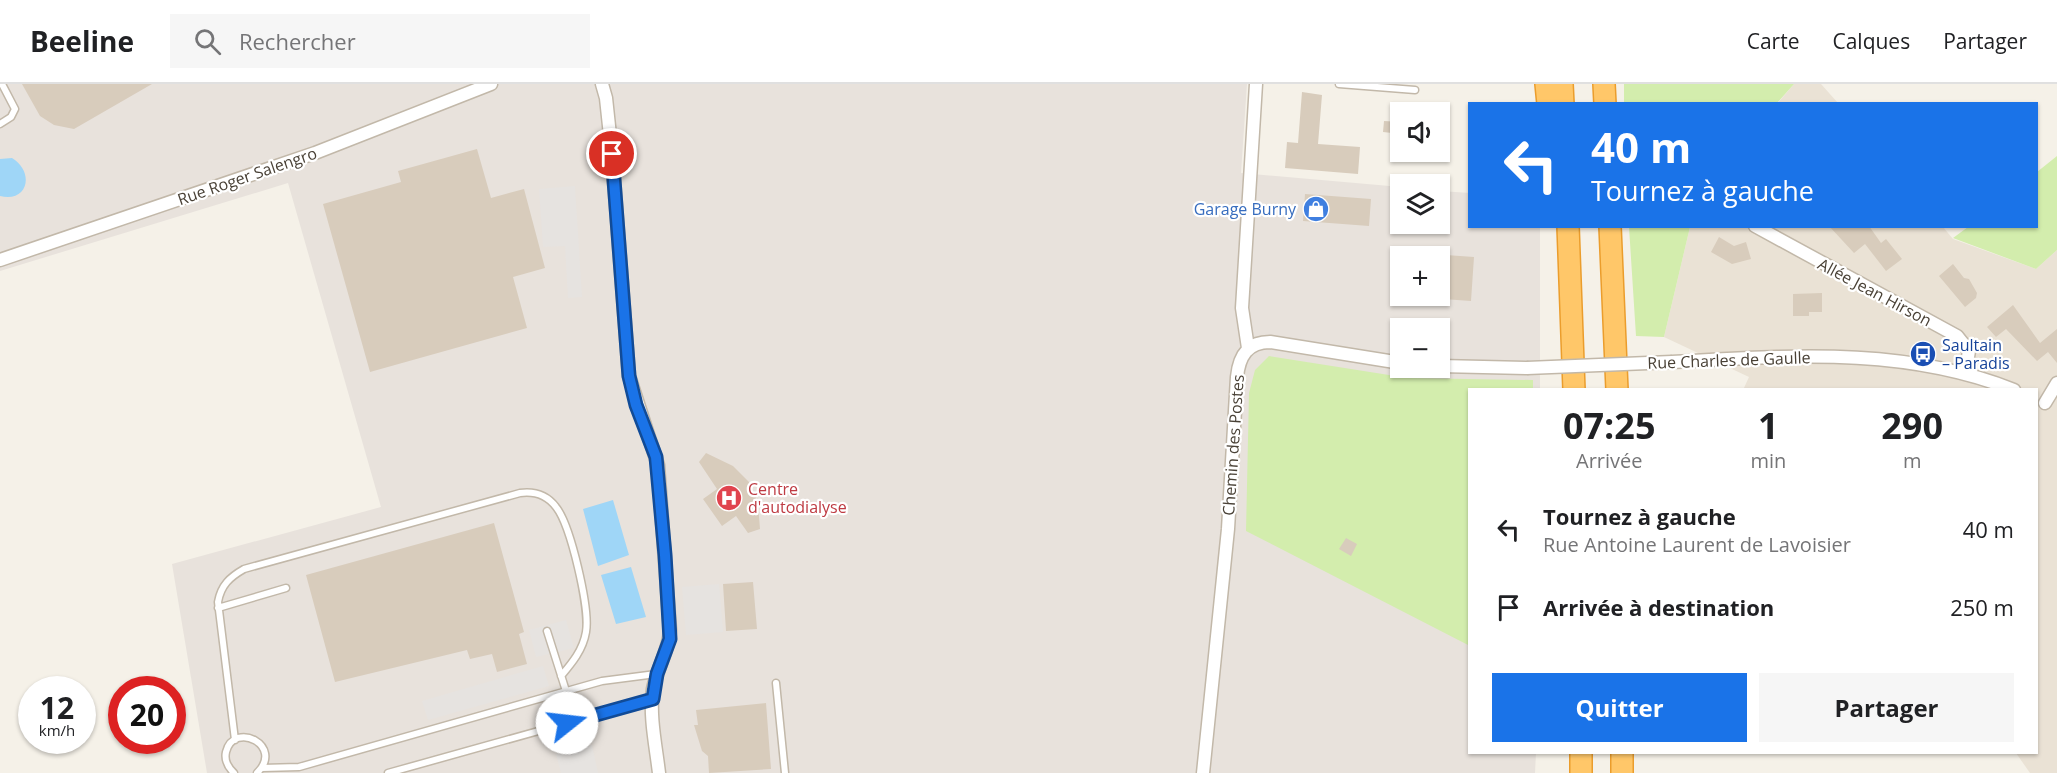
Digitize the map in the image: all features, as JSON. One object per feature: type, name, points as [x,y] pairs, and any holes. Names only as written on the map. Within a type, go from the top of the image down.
[{"type":"highway","points":[[1546,84],[1548,102]]},
{"type":"highway","points":[[1562,84],[1563,102]]},
{"type":"highway","points":[[1604,84],[1605,102]]},
{"type":"highway","points":[[1617,84],[1617,102]]},
{"type":"highway","points":[[1557,228],[1572,325]]},
{"type":"highway","points":[[1568,228],[1575,388]]},
{"type":"highway","points":[[1610,228],[1617,388]]},
{"type":"highway","points":[[1581,754],[1581,773]]},
{"type":"highway","points":[[1622,754],[1622,773]]},
{"type":"street","name":"Rue Roger Salengro","points":[[0,260],[315,153],[491,84]]},
{"type":"street","points":[[602,84],[606,98],[612,154],[629,376],[658,465],[670,630],[668,648],[657,674],[653,699],[658,773]]},
{"type":"street","points":[[1256,84],[1242,308],[1248,348],[1264,342],[1278,343],[1390,361]]},
{"type":"street","name":"Allée Jean Hirson","points":[[1759,228],[1957,336],[1969,351],[1965,374]]},
{"type":"street","name":"Chemin des Postes","points":[[1203,773],[1227,528],[1237,371],[1242,356],[1248,348]]},
{"type":"street","name":"Rue Charles de Gaulle","points":[[1450,366],[1527,368],[1850,356],[1906,361],[1965,374],[2008,388]]},
{"type":"street","points":[[2057,383],[2041,402],[2057,410]]},
{"type":"lane","points":[[0,124],[10,117],[15,109],[2,84]]},
{"type":"lane","points":[[1339,84],[1416,90]]},
{"type":"lane","points":[[234,773],[228,767],[226,755],[235,740],[218,608],[219,596],[224,585],[244,569],[520,493],[533,492],[551,502],[564,521],[587,612],[582,646],[561,676]]},
{"type":"lane","points":[[218,608],[286,588]]},
{"type":"lane","points":[[548,631],[566,691]]},
{"type":"lane","points":[[235,740],[250,738],[260,743],[265,753],[259,770],[299,767],[613,678],[657,674]]},
{"type":"lane","points":[[776,683],[785,773]]},
{"type":"lane","points":[[388,773],[653,699]]},
{"type":"shaded area","points":[[0,84],[1247,84],[1241,173],[1390,186],[1390,234],[1450,234],[1450,192],[1468,193],[1468,228],[1540,228],[1540,388],[1468,388],[1468,754],[1536,754],[1535,773],[207,773],[172,564],[381,507],[288,183],[0,271]]},
{"type":"shaded area","points":[[1794,84],[1821,84],[1837,102],[1779,102]]},
{"type":"shaded area","points":[[575,186],[582,297],[568,298],[565,246],[543,247],[539,189]]},
{"type":"shaded area","points":[[1690,228],[1944,228],[1953,239],[2036,269],[2057,250],[2057,773],[2030,773],[2017,754],[2038,754],[2038,388],[1744,388],[1749,377],[1664,337]]},
{"type":"shaded area","points":[[719,584],[723,632],[686,635],[682,587]]},
{"type":"shaded area","points":[[566,620],[574,648],[536,657],[529,630]]},
{"type":"shaded area","points":[[543,666],[549,686],[428,720],[422,701]]},
{"type":"shaded area","points":[[592,745],[598,773],[561,773],[556,754]]},
{"type":"green space","points":[[1624,84],[1794,84],[1778,102],[1624,102]]},
{"type":"green space","points":[[2057,156],[2057,250],[2036,269],[1953,238],[1967,228],[2038,228],[2038,171]]},
{"type":"green space","points":[[1629,228],[1690,228],[1664,337],[1636,336]]},
{"type":"green space","points":[[1269,356],[1390,375],[1390,378],[1533,380],[1533,388],[1468,388],[1468,645],[1246,531],[1249,393],[1255,370]]},
{"type":"water","points":[[12,158],[24,171],[25,185],[17,195],[0,196],[0,159]]},
{"type":"water","points":[[613,500],[629,555],[598,566],[583,509]]},
{"type":"water","points":[[631,567],[646,617],[616,624],[601,575]]},
{"type":"building","points":[[22,84],[152,84],[74,129],[54,125],[40,116]]},
{"type":"building","points":[[1302,92],[1322,95],[1318,144],[1360,147],[1358,174],[1285,168],[1287,142],[1298,143]]},
{"type":"building","points":[[1384,121],[1390,121],[1390,133],[1383,132]]},
{"type":"building","points":[[477,149],[491,198],[524,189],[545,268],[513,277],[527,328],[370,372],[323,204],[401,182],[398,171]]},
{"type":"building","points":[[1305,194],[1371,199],[1369,226],[1303,221]]},
{"type":"building","points":[[1831,228],[1870,228],[1881,243],[1886,239],[1902,259],[1886,271],[1865,244],[1854,253]]},
{"type":"building","points":[[1719,237],[1734,246],[1746,242],[1751,259],[1732,264],[1711,252]]},
{"type":"building","points":[[1450,255],[1474,257],[1471,301],[1450,300]]},
{"type":"building","points":[[1953,264],[1964,278],[1969,279],[1977,293],[1976,298],[1965,307],[1939,276]]},
{"type":"building","points":[[1822,293],[1822,312],[1809,312],[1809,316],[1793,316],[1793,294]]},
{"type":"building","points":[[2013,305],[2040,343],[2057,329],[2057,363],[2048,352],[2037,361],[2006,329],[1996,337],[1987,327]]},
{"type":"building","points":[[706,453],[733,466],[749,482],[758,503],[760,529],[748,533],[736,516],[722,526],[703,499],[717,489],[699,462]]},
{"type":"building","points":[[494,523],[524,632],[519,634],[527,664],[497,672],[492,654],[470,659],[467,650],[335,682],[306,575]]},
{"type":"building","points":[[1346,538],[1357,544],[1351,556],[1339,549]]},
{"type":"building","points":[[753,582],[757,629],[726,631],[723,584]]},
{"type":"building","points":[[766,703],[771,769],[709,773],[708,756],[702,751],[694,725],[698,725],[696,710]]},
{"type":"place","name":"Garage Burny","points":[[1316,209]]},
{"type":"place","name":"Saultain – Paradis","points":[[1923,354]]},
{"type":"place","name":"Centre d'autodialyse","points":[[729,498]]},
{"type":"route","points":[[567,723],[653,699],[653,688],[670,639],[658,465],[651,439],[636,405],[629,376],[612,154]]}]
